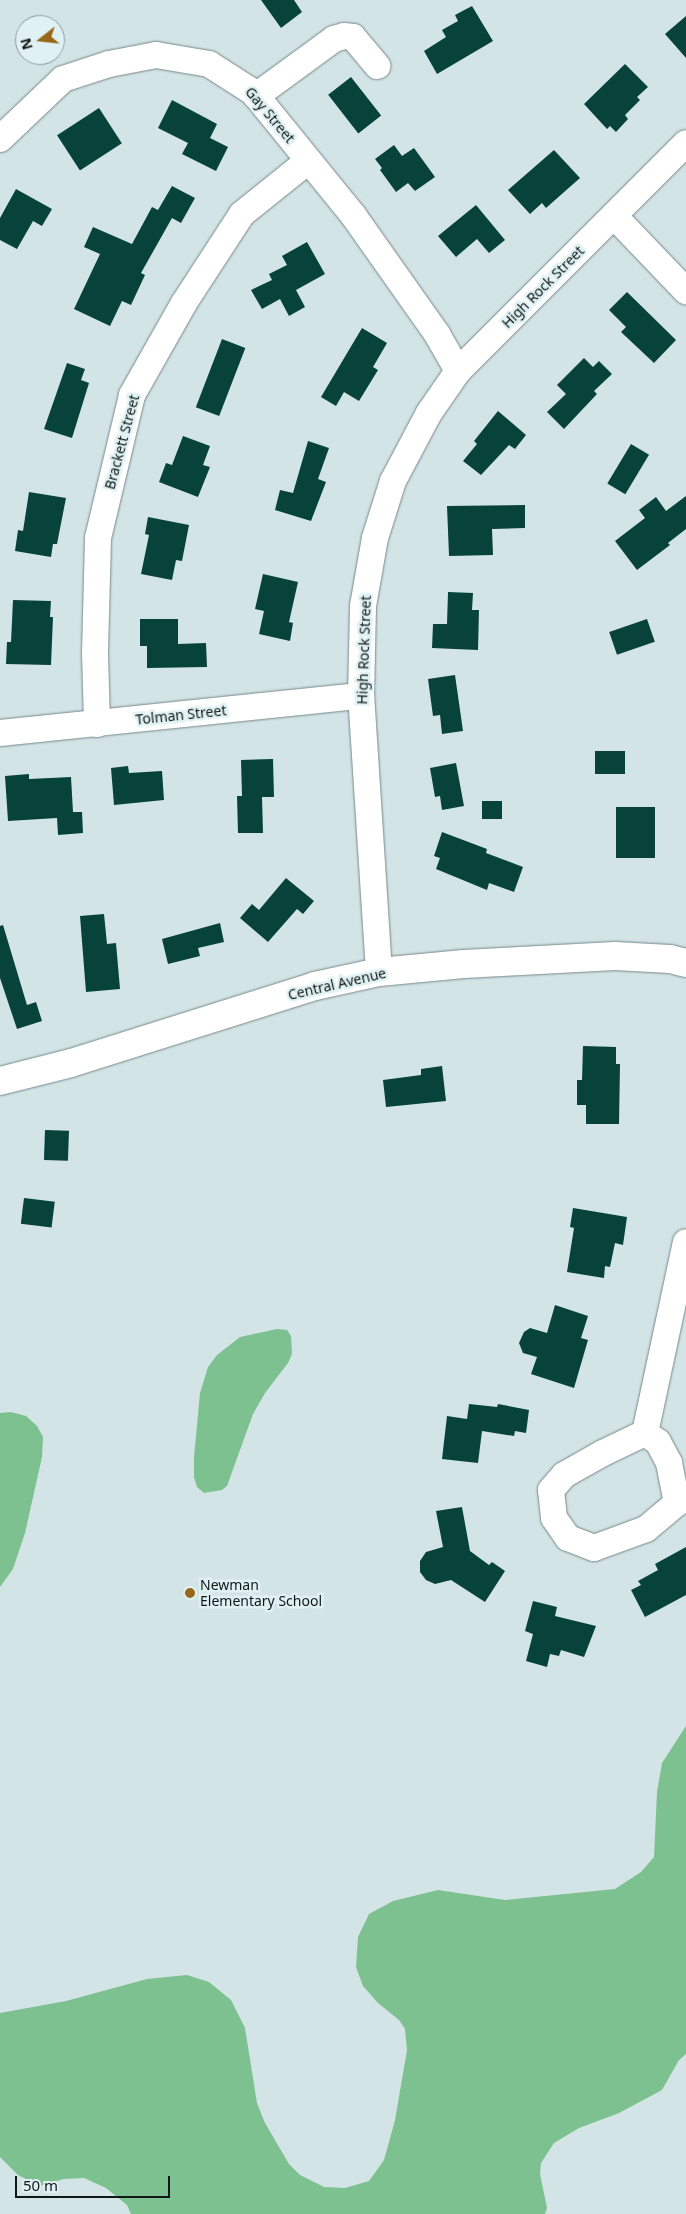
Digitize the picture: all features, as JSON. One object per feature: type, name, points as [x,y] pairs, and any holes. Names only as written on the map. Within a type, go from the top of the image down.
[{"type":"main road","name":"Central Avenue","points":[[0,1081],[71,1063],[315,986],[379,972],[464,964],[615,956],[670,959],[686,963]]},
{"type":"street","points":[[256,96],[334,39],[344,36],[353,37],[377,66]]},
{"type":"street","name":"Gay Street","points":[[0,139],[63,79],[109,64],[156,55],[209,64],[243,84],[256,96],[358,222],[437,334],[458,370]]},
{"type":"street","name":"High Rock Street","points":[[379,972],[361,696],[363,606],[375,538],[393,480],[428,413],[458,370],[615,217],[686,143]]},
{"type":"street","name":"Brackett Street","points":[[97,724],[95,653],[98,538],[132,395],[184,303],[242,214],[308,161]]},
{"type":"street","points":[[615,217],[686,291]]},
{"type":"street","name":"Tolman Street","points":[[0,733],[361,696]]},
{"type":"street","points":[[645,1433],[686,1242]]},
{"type":"street","points":[[645,1433],[658,1442],[669,1463],[677,1503],[646,1529],[594,1548],[568,1538],[554,1518],[551,1490],[564,1476],[603,1453],[645,1433]]},
{"type":"green space","points":[[277,1329],[287,1330],[291,1336],[292,1354],[288,1363],[265,1393],[253,1414],[227,1486],[222,1490],[204,1493],[197,1487],[194,1477],[194,1457],[200,1393],[208,1367],[217,1355],[240,1337]]},
{"type":"green space","points":[[11,1412],[26,1416],[37,1426],[43,1437],[42,1457],[25,1533],[13,1569],[0,1587],[0,1413]]},
{"type":"green space","points":[[686,1726],[686,2054],[679,2060],[662,2090],[619,2113],[579,2128],[554,2143],[541,2163],[540,2174],[547,2208],[545,2214],[131,2214],[127,2205],[106,2188],[84,2178],[64,2179],[40,2186],[18,2175],[0,2157],[0,2013],[66,2001],[147,1979],[187,1975],[209,1982],[231,2000],[245,2028],[257,2103],[265,2123],[289,2164],[300,2175],[324,2187],[345,2188],[369,2181],[384,2160],[395,2120],[407,2050],[405,2029],[399,2020],[378,2003],[363,1986],[356,1967],[358,1937],[369,1914],[393,1901],[438,1890],[505,1900],[615,1889],[641,1872],[654,1857],[657,1792],[662,1763]]},
{"type":"building","points":[[261,0],[294,0],[302,12],[281,28]]},
{"type":"building","points":[[472,6],[493,41],[437,74],[424,51],[446,37],[442,30],[458,21],[455,15]]},
{"type":"building","points":[[686,16],[686,58],[665,34]]},
{"type":"building","points":[[625,64],[648,87],[637,97],[640,100],[625,115],[628,119],[616,132],[610,126],[607,129],[584,104]]},
{"type":"building","points":[[351,77],[381,116],[358,133],[328,95]]},
{"type":"building","points":[[172,100],[217,124],[210,138],[228,147],[216,171],[182,154],[188,143],[158,128]]},
{"type":"building","points":[[99,108],[122,143],[80,170],[57,135]]},
{"type":"building","points":[[394,145],[402,156],[414,148],[435,177],[415,191],[408,183],[396,192],[380,170],[382,168],[375,159]]},
{"type":"building","points":[[554,150],[580,178],[546,208],[542,203],[530,214],[508,190]]},
{"type":"building","points":[[172,186],[195,198],[181,223],[172,218],[141,273],[145,275],[131,305],[122,301],[110,326],[74,309],[100,254],[84,247],[93,227],[132,244],[152,207],[158,210]]},
{"type":"building","points":[[16,189],[52,209],[42,226],[33,221],[17,249],[0,240],[0,218]]},
{"type":"building","points":[[476,205],[505,240],[489,253],[477,239],[456,257],[438,236]]},
{"type":"building","points":[[307,242],[325,274],[296,290],[305,307],[289,316],[280,299],[262,309],[251,290],[272,280],[269,274],[287,265],[282,256]]},
{"type":"building","points":[[627,292],[676,340],[654,363],[621,332],[626,327],[609,310]]},
{"type":"building","points":[[362,328],[387,343],[373,367],[378,370],[359,401],[344,392],[336,406],[321,397]]},
{"type":"building","points":[[222,339],[245,348],[219,416],[196,407]]},
{"type":"building","points":[[584,358],[593,367],[599,361],[612,374],[594,391],[597,394],[564,429],[547,412],[566,394],[557,385]]},
{"type":"building","points":[[67,363],[85,369],[81,380],[89,383],[72,438],[44,429]]},
{"type":"building","points":[[498,411],[526,435],[515,449],[509,445],[481,475],[463,461],[477,444],[474,441]]},
{"type":"building","points":[[183,436],[210,446],[203,465],[210,467],[198,497],[159,482],[166,463],[172,465]]},
{"type":"building","points":[[308,441],[329,448],[318,479],[326,482],[311,521],[275,510],[280,490],[293,493]]},
{"type":"building","points":[[631,444],[649,455],[625,494],[607,483]]},
{"type":"building","points":[[29,492],[66,498],[57,544],[53,544],[51,557],[15,551],[18,530],[23,531]]},
{"type":"building","points":[[686,496],[686,529],[668,543],[670,545],[637,570],[615,541],[645,518],[639,510],[656,497],[666,511]]},
{"type":"building","points":[[525,505],[525,528],[492,529],[493,555],[449,556],[447,506]]},
{"type":"building","points":[[148,517],[189,525],[182,561],[176,560],[172,580],[141,574],[149,535],[145,534]]},
{"type":"building","points":[[263,574],[298,582],[289,622],[293,623],[290,641],[259,634],[264,611],[255,609]]},
{"type":"building","points":[[448,592],[473,593],[472,610],[479,610],[478,650],[432,648],[433,624],[447,624]]},
{"type":"building","points":[[13,600],[51,601],[50,617],[53,617],[51,665],[6,664],[7,642],[11,642]]},
{"type":"building","points":[[140,619],[178,619],[178,644],[206,643],[207,667],[147,668],[147,646],[140,646]]},
{"type":"building","points":[[647,619],[655,642],[617,655],[609,632]]},
{"type":"building","points":[[455,675],[463,731],[442,734],[440,715],[433,716],[428,679]]},
{"type":"building","points":[[595,751],[625,751],[625,774],[595,774]]},
{"type":"building","points":[[273,759],[274,797],[262,797],[263,833],[238,833],[237,796],[242,796],[241,760]]},
{"type":"building","points":[[456,763],[464,806],[442,810],[440,796],[435,797],[430,768]]},
{"type":"building","points":[[128,766],[129,773],[162,771],[164,800],[114,805],[111,768]]},
{"type":"building","points":[[29,774],[29,779],[71,777],[73,812],[82,812],[83,833],[58,835],[57,818],[8,821],[5,776]]},
{"type":"building","points":[[482,801],[502,801],[502,819],[482,819]]},
{"type":"building","points":[[616,807],[655,807],[655,858],[616,858]]},
{"type":"building","points":[[442,832],[487,849],[486,853],[523,867],[514,892],[489,883],[487,890],[436,869],[440,858],[434,856]]},
{"type":"building","points":[[286,878],[314,901],[303,914],[297,909],[268,942],[240,918],[252,904],[259,910]]},
{"type":"building","points":[[104,914],[107,944],[116,943],[120,989],[86,992],[80,916]]},
{"type":"building","points":[[220,923],[224,942],[198,948],[200,956],[168,964],[162,939]]},
{"type":"building","points":[[3,925],[27,1005],[36,1002],[42,1021],[17,1029],[0,978],[0,926]]},
{"type":"building","points":[[583,1046],[616,1047],[616,1064],[620,1064],[619,1124],[586,1124],[586,1105],[577,1105],[577,1080],[582,1080]]},
{"type":"building","points":[[442,1066],[446,1101],[386,1107],[383,1080],[421,1075],[421,1069]]},
{"type":"building","points":[[45,1130],[69,1131],[68,1161],[44,1160]]},
{"type":"building","points":[[24,1198],[55,1202],[52,1228],[21,1224]]},
{"type":"building","points":[[573,1208],[627,1217],[623,1245],[615,1243],[610,1267],[605,1266],[604,1278],[567,1272],[574,1228],[570,1227]]},
{"type":"building","points":[[555,1305],[588,1316],[581,1338],[588,1340],[574,1388],[531,1374],[537,1357],[523,1353],[519,1343],[524,1332],[530,1328],[547,1333]]},
{"type":"building","points":[[469,1404],[497,1407],[498,1404],[529,1410],[526,1433],[515,1431],[514,1436],[482,1431],[478,1463],[442,1459],[447,1416],[467,1419]]},
{"type":"building","points":[[462,1507],[470,1551],[489,1565],[492,1562],[505,1571],[485,1602],[451,1580],[435,1584],[426,1580],[420,1572],[420,1561],[426,1552],[443,1547],[436,1511]]},
{"type":"building","points":[[686,1547],[686,1595],[645,1617],[631,1590],[641,1585],[638,1581],[658,1570],[655,1564]]},
{"type":"building","points":[[533,1601],[557,1607],[555,1616],[596,1626],[584,1657],[561,1650],[559,1656],[550,1654],[547,1667],[526,1661],[533,1634],[525,1631]]},
{"type":"place","name":"Newman Elementary School","points":[[190,1593]]}]
